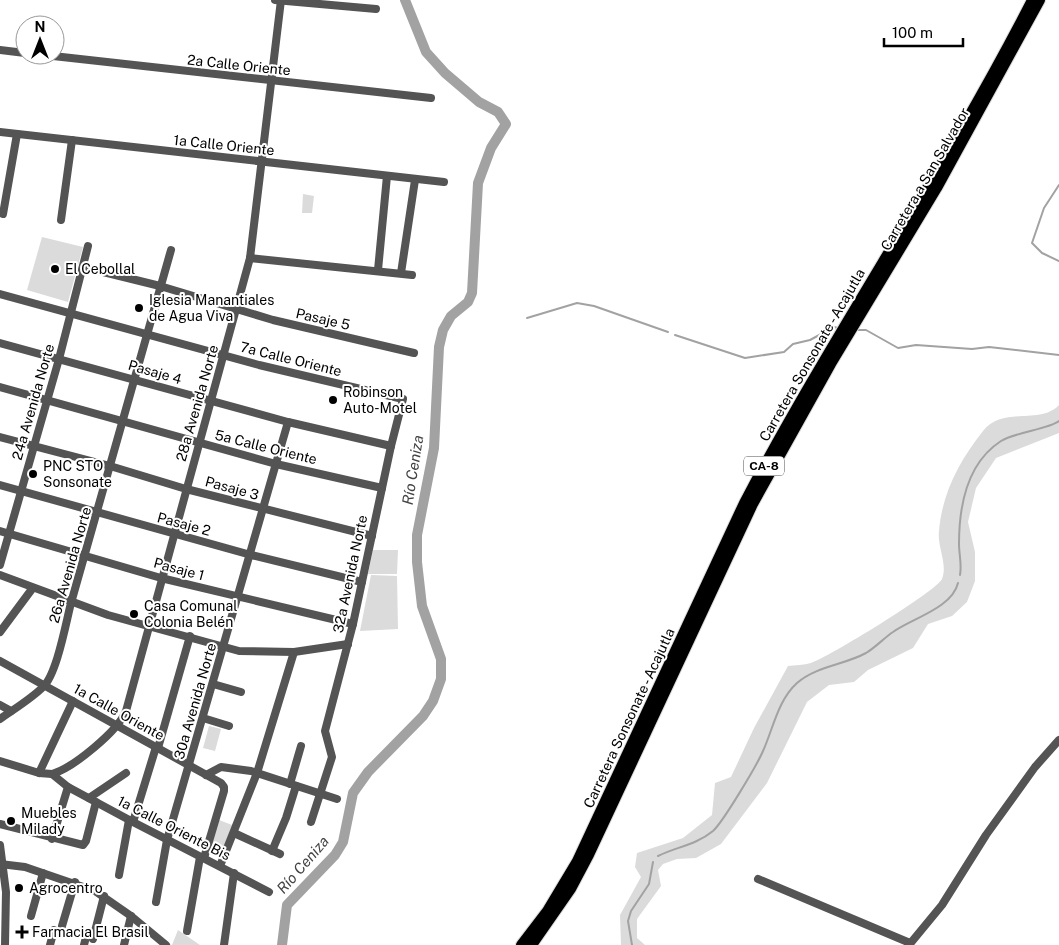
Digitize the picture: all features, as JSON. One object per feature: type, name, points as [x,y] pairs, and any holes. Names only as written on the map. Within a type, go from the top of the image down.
[{"type":"highway","name":"Carretera Sonsonate - Acajutla","points":[[521,945],[546,911],[577,861],[744,503],[768,458],[911,216],[1032,0]]},
{"type":"highway","name":"Carretera a San Salvador","points":[[532,945],[571,889],[589,855],[753,504],[831,364],[937,188],[1040,0]]},
{"type":"street","points":[[275,0],[376,9]]},
{"type":"street","name":"28a Avenida Norte","points":[[52,774],[66,769],[118,727],[126,711],[250,258],[281,0]]},
{"type":"street","points":[[0,50],[15,52]]},
{"type":"street","name":"2a Calle Oriente","points":[[65,57],[431,98]]},
{"type":"street","name":"1a Calle Oriente","points":[[0,132],[444,182]]},
{"type":"street","points":[[3,214],[17,134]]},
{"type":"street","points":[[61,220],[72,140]]},
{"type":"street","points":[[378,270],[388,176]]},
{"type":"street","points":[[401,273],[415,180]]},
{"type":"street","name":"24a Avenida Norte","points":[[0,565],[59,359],[88,246]]},
{"type":"street","name":"26a Avenida Norte","points":[[45,686],[60,648],[171,250]]},
{"type":"street","points":[[250,258],[412,275]]},
{"type":"street","name":"Pasaje 5","points":[[83,267],[160,286],[272,320],[414,353]]},
{"type":"street","name":"7a Calle Oriente","points":[[0,294],[223,354],[403,399]]},
{"type":"street","name":"Pasaje 4","points":[[0,343],[288,422],[391,446]]},
{"type":"street","name":"5a Calle Oriente","points":[[0,387],[276,464],[382,488]]},
{"type":"street","name":"32a Avenida Norte","points":[[320,793],[332,752],[326,740],[325,731],[353,624],[391,446],[403,399]]},
{"type":"street","name":"30a Avenida Norte","points":[[156,902],[167,840],[204,718],[288,422]]},
{"type":"street","name":"Pasaje 3","points":[[0,438],[110,466],[186,489],[372,536]]},
{"type":"street","name":"Pasaje 2","points":[[0,485],[250,555],[362,582]]},
{"type":"street","name":"Pasaje 1","points":[[0,531],[161,578],[353,624]]},
{"type":"street","points":[[0,575],[71,603],[190,636],[224,648],[247,652],[294,652],[348,644]]},
{"type":"street","points":[[0,632],[32,589]]},
{"type":"street","points":[[119,876],[131,821],[157,748],[190,636]]},
{"type":"street","points":[[220,866],[257,773],[294,652]]},
{"type":"street","name":"1a Calle Oriente","points":[[0,661],[190,766],[224,787],[202,858]]},
{"type":"street","points":[[213,684],[241,692]]},
{"type":"street","points":[[0,720],[45,686]]},
{"type":"street","points":[[39,773],[73,701]]},
{"type":"street","points":[[0,705],[11,711]]},
{"type":"street","points":[[204,718],[229,726]]},
{"type":"street","points":[[758,879],[909,944],[942,905],[986,835],[1024,781],[1059,740]]},
{"type":"street","points":[[272,851],[286,818],[301,746]]},
{"type":"street","points":[[0,762],[39,773],[52,774]]},
{"type":"street","points":[[206,775],[220,767],[257,773],[337,799]]},
{"type":"street","points":[[0,824],[52,839],[83,845],[86,841],[93,800],[126,773]]},
{"type":"street","name":"1a Calle Oriente Bis","points":[[52,774],[68,787],[269,892]]},
{"type":"street","points":[[52,839],[68,787]]},
{"type":"street","points":[[311,822],[320,793]]},
{"type":"street","points":[[234,833],[280,854]]},
{"type":"street","points":[[0,845],[4,945]]},
{"type":"street","points":[[187,931],[202,858]]},
{"type":"street","points":[[2,864],[43,872],[75,882],[104,896],[131,916],[158,942],[166,945]]},
{"type":"street","points":[[31,916],[43,872]]},
{"type":"street","points":[[224,945],[234,873]]},
{"type":"street","points":[[62,926],[75,882]]},
{"type":"street","points":[[87,942],[104,896]]},
{"type":"street","points":[[124,945],[131,916]]},
{"type":"street","points":[[50,945],[54,930]]},
{"type":"shaded area","points":[[303,194],[314,196],[312,213],[302,213]]},
{"type":"shaded area","name":"El Cebollal","points":[[42,237],[83,247],[68,302],[27,290]]},
{"type":"shaded area","points":[[1059,405],[1059,433],[996,458],[976,488],[968,522],[975,552],[975,581],[967,602],[952,616],[928,624],[913,648],[868,670],[854,682],[829,685],[807,702],[767,783],[721,844],[696,858],[677,859],[663,864],[658,870],[661,886],[637,919],[637,938],[645,945],[621,945],[620,915],[641,877],[635,867],[637,853],[683,838],[712,815],[715,783],[731,777],[754,728],[788,666],[811,663],[838,649],[881,624],[936,586],[944,573],[939,531],[944,503],[960,465],[975,442],[983,431],[1000,419],[1042,414],[1051,411]]},
{"type":"shaded area","points":[[373,550],[398,550],[397,574],[368,574]]},
{"type":"shaded area","points":[[371,575],[397,576],[398,629],[360,631]]},
{"type":"shaded area","points":[[209,726],[221,729],[215,751],[203,748]]},
{"type":"shaded area","points":[[219,820],[232,825],[223,849],[210,844]]},
{"type":"shaded area","points":[[178,930],[200,945],[172,945]]},
{"type":"waterway","name":"Río Ceniza","points":[[282,945],[287,905],[335,855],[343,842],[353,793],[368,772],[423,716],[433,701],[441,679],[441,659],[422,606],[417,562],[417,535],[434,448],[439,347],[443,330],[451,316],[468,302],[472,293],[478,183],[491,148],[506,124],[498,112],[479,102],[445,73],[426,52],[405,0]]},
{"type":"waterway","points":[[1059,185],[1044,208],[1032,243],[1042,253],[1059,261]]},
{"type":"waterway","points":[[527,318],[577,303],[594,306],[668,332]]},
{"type":"waterway","points":[[675,335],[745,358],[784,352],[793,344],[810,340],[834,327],[838,328]]},
{"type":"waterway","points":[[858,330],[866,330],[898,348],[916,345],[972,349],[989,347],[1059,355]]},
{"type":"waterway","points":[[960,575],[959,530],[963,501],[967,487],[980,461],[989,450],[1001,441],[1059,421]]},
{"type":"waterway","points":[[658,856],[700,840],[718,826],[754,768],[785,698],[797,683],[822,669],[866,653],[893,632],[940,606],[954,592],[958,583]]},
{"type":"waterway","points":[[632,945],[628,921],[631,911],[649,884],[653,862]]},
{"type":"place","name":"El Cebollal","points":[[55,269]]},
{"type":"place","name":"Iglesia Manantiales de Agua Viva","points":[[139,308]]},
{"type":"place","name":"Robinson Auto-Motel","points":[[333,400]]},
{"type":"place","name":"PNC STO Sonsonate","points":[[33,474]]},
{"type":"place","name":"Casa Comunal Colonia Belén","points":[[134,614]]},
{"type":"place","name":"Muebles Milady","points":[[11,821]]},
{"type":"place","name":"Agrocentro","points":[[19,888]]},
{"type":"place","name":"Farmacia El Brasil","points":[[22,932]]}]
